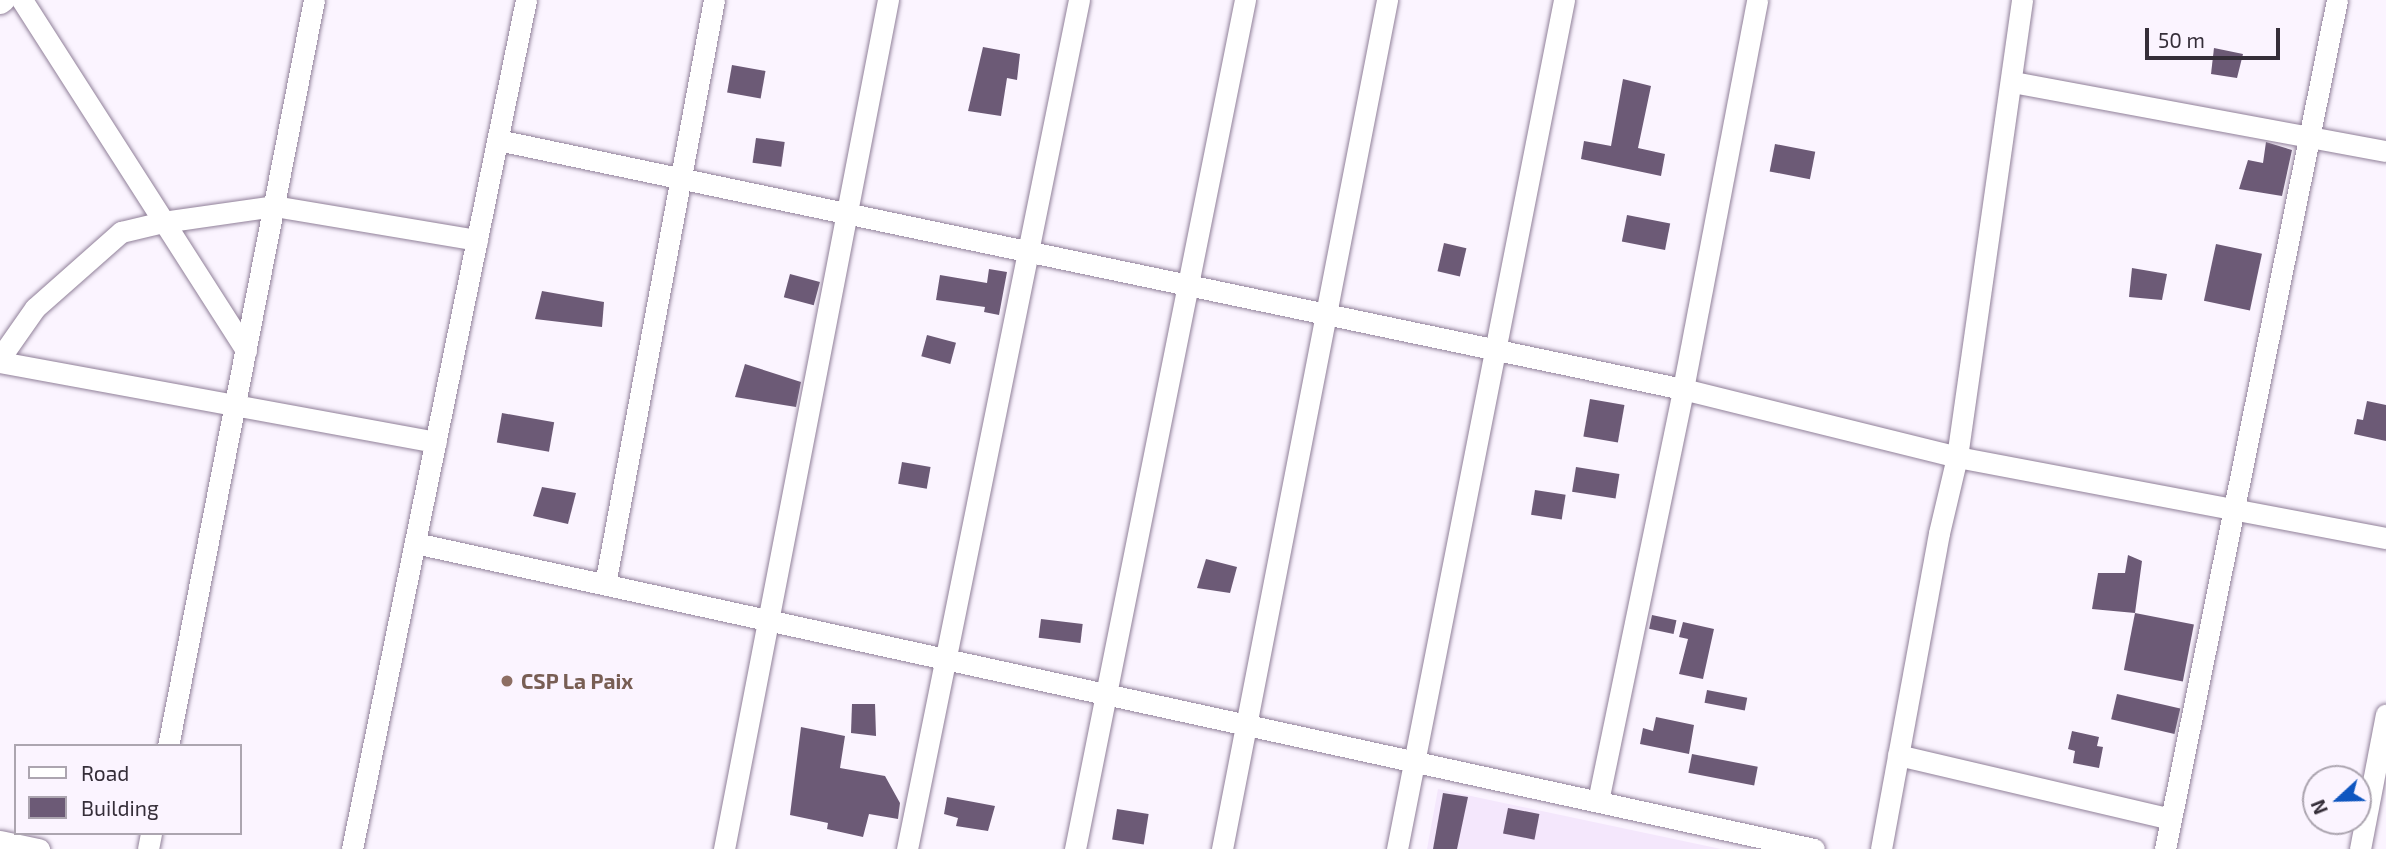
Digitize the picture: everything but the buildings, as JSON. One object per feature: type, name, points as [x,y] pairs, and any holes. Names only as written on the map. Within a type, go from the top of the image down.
[{"type":"street","points":[[22,0],[246,350]]},
{"type":"street","points":[[168,744],[314,0]]},
{"type":"street","points":[[352,849],[526,0]]},
{"type":"street","points":[[605,584],[715,0]]},
{"type":"street","points":[[724,849],[888,0]]},
{"type":"street","points":[[908,849],[1079,0]]},
{"type":"street","points":[[1075,849],[1245,0]]},
{"type":"street","points":[[1222,849],[1387,0]]},
{"type":"street","points":[[1398,849],[1564,0]]},
{"type":"street","points":[[1598,802],[1684,389],[1757,0]]},
{"type":"street","points":[[1881,849],[1939,533],[1957,457],[2022,0]]},
{"type":"street","points":[[2165,849],[2337,0]]},
{"type":"street","points":[[2012,82],[2386,151]]},
{"type":"street","points":[[498,140],[1684,389],[1957,457],[2386,538]]},
{"type":"street","points":[[436,442],[234,407],[0,360],[35,308],[121,232],[163,222],[274,206],[477,240]]},
{"type":"street","points":[[415,543],[1814,849]]},
{"type":"street","points":[[2360,849],[2386,714]]},
{"type":"street","points":[[1898,755],[2171,819]]},
{"type":"street","points":[[0,841],[39,849]]},
{"type":"shaded area","points":[[1438,789],[1721,849],[1427,849]]},
{"type":"place","name":"CSP La Paix","points":[[507,681]]}]
